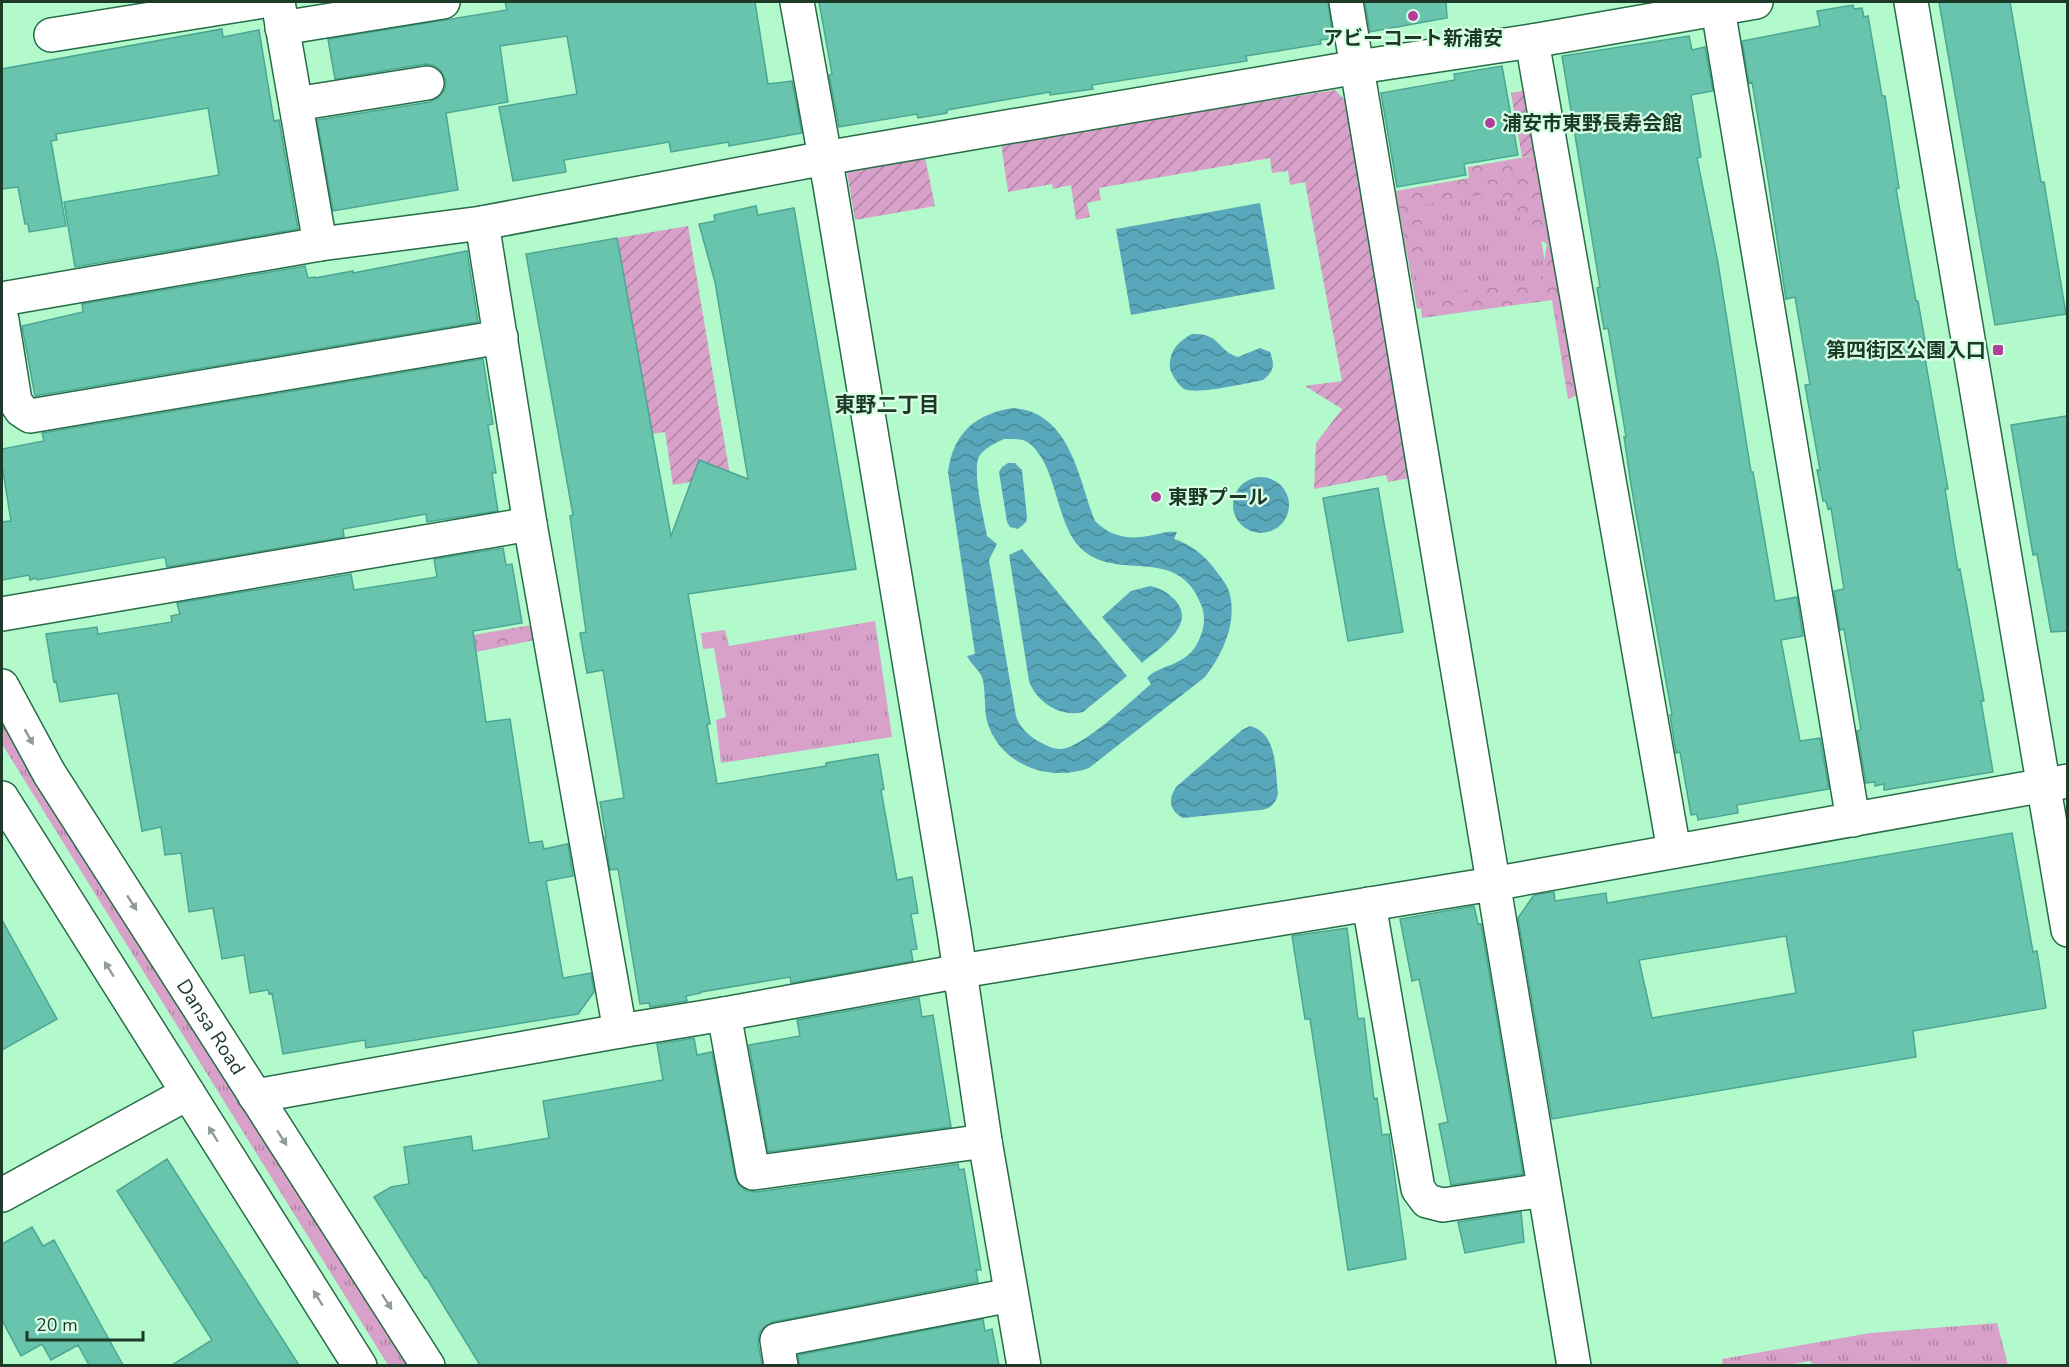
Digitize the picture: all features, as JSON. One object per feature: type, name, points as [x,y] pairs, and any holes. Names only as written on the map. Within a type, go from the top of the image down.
[{"type":"street","points":[[51,35],[258,2]]},
{"type":"street","points":[[320,244],[280,15],[443,2]]},
{"type":"street","points":[[797,2],[961,971],[984,1141],[1024,1365]]},
{"type":"street","points":[[1346,2],[1574,1365]]},
{"type":"street","points":[[2,298],[320,244],[482,222],[825,158],[1756,2]]},
{"type":"street","points":[[1911,2],[2055,783],[2067,930]]},
{"type":"street","points":[[1718,9],[1853,820]]},
{"type":"street","points":[[1532,41],[1674,851]]},
{"type":"street","points":[[296,104],[427,83]]},
{"type":"street","points":[[482,222],[530,524],[620,1030]]},
{"type":"street","points":[[2,320],[15,401],[21,410],[30,416],[501,337]]},
{"type":"street","points":[[2,614],[530,524]]},
{"type":"street","name":"Dansa Road","points":[[2,686],[49,773],[428,1365]]},
{"type":"street","points":[[255,1096],[961,971],[1492,884],[2055,783]]},
{"type":"street","points":[[4,808],[360,1365]]},
{"type":"street","points":[[1369,904],[1418,1189],[1427,1200],[1443,1204],[1544,1190]]},
{"type":"street","points":[[724,1014],[753,1173],[984,1141]]},
{"type":"street","points":[[2,1196],[188,1093]]},
{"type":"street","points":[[781,1365],[777,1340],[1011,1295]]},
{"type":"green space","points":[[1335,90],[1347,102],[1411,478],[1388,482],[1386,475],[1314,489],[1316,443],[1342,409],[1305,386],[1342,381],[1305,182],[1290,185],[1288,171],[1272,173],[1270,158],[1099,188],[1101,200],[1087,203],[1090,217],[1076,220],[1071,185],[1053,189],[1052,184],[1008,192],[1001,143]]},
{"type":"green space","points":[[1528,90],[1538,155],[1522,157],[1511,93]]},
{"type":"green space","points":[[1538,155],[1583,393],[1568,399],[1552,300],[1422,318],[1420,297],[1538,282],[1542,275],[1547,244],[1529,233],[1510,201],[1496,192],[1420,206],[1425,251],[1407,254],[1396,191],[1469,178],[1468,167]]},
{"type":"green space","points":[[925,157],[935,206],[855,220],[847,172]]},
{"type":"green space","points":[[1531,180],[1549,286],[1417,309],[1398,204]]},
{"type":"green space","points":[[688,226],[730,475],[673,485],[665,432],[652,434],[617,238]]},
{"type":"green space","points":[[875,621],[892,737],[721,763],[716,720],[726,717],[714,648],[703,649],[701,633],[725,630],[729,646]]},
{"type":"green space","points":[[532,625],[535,640],[476,652],[245,674]]},
{"type":"green space","points":[[2,717],[408,1365],[388,1365],[2,744]]},
{"type":"green space","points":[[1997,1323],[2008,1365],[1812,1366],[1811,1361],[1786,1365],[1723,1366],[1722,1359],[1870,1333]]},
{"type":"water","points":[[1260,203],[1275,289],[1131,315],[1116,229]]},
{"type":"water","points":[[1192,334],[1208,336],[1238,357],[1260,348],[1270,352],[1273,361],[1271,371],[1263,380],[1234,386],[1200,391],[1184,389],[1172,375],[1170,362],[1177,345]]},
{"type":"water","points":[[1014,408],[1032,412],[1046,420],[1057,431],[1074,459],[1095,521],[1101,527],[1115,534],[1129,537],[1177,532],[1174,539],[1196,550],[1205,558],[1229,591],[1232,614],[1227,637],[1218,658],[1205,677],[1089,768],[1073,772],[1042,771],[1014,759],[1002,749],[987,721],[983,679],[967,656],[975,654],[948,472],[955,446],[961,436],[978,420]],"holes":[[[1004,439],[1018,439],[1027,442],[1039,454],[1051,478],[1064,520],[1076,543],[1091,556],[1108,562],[1161,569],[1177,575],[1191,587],[1203,612],[1204,624],[1201,635],[1188,655],[1152,674],[1147,678],[1151,684],[1108,721],[1083,740],[1062,749],[1052,748],[1029,735],[1016,716],[989,560],[997,544],[987,536],[977,471],[982,452]]]},
{"type":"water","points":[[1008,463],[1015,463],[1022,470],[1027,517],[1026,522],[1018,529],[1010,527],[1007,522],[999,472]]},
{"type":"water","points":[[1255,477],[1267,477],[1277,481],[1285,489],[1289,505],[1285,521],[1277,529],[1267,533],[1255,533],[1245,529],[1237,521],[1233,511],[1233,499],[1237,489],[1245,481]]},
{"type":"water","points":[[1022,549],[1127,676],[1083,712],[1066,713],[1050,707],[1037,696],[1029,681],[1009,555]]},
{"type":"water","points":[[1150,586],[1163,591],[1175,600],[1181,609],[1182,618],[1179,627],[1166,644],[1142,663],[1102,617],[1131,591]]},
{"type":"water","points":[[1250,726],[1266,736],[1270,744],[1278,794],[1274,804],[1267,809],[1260,810],[1183,818],[1178,815],[1171,804],[1176,787],[1242,730]]},
{"type":"building","points":[[505,2],[755,2],[768,84],[792,81],[802,133],[729,146],[728,142],[671,152],[669,142],[564,160],[566,172],[513,181],[499,107],[577,94],[567,36],[500,46],[508,102],[446,113],[458,190],[333,211],[317,120],[430,102],[439,97],[445,89],[446,81],[441,71],[433,65],[425,64],[335,79],[328,39],[507,10]]},
{"type":"building","points":[[819,2],[1328,2],[1333,38],[1320,40],[1321,44],[1246,56],[1247,61],[1092,85],[1093,89],[1050,95],[1050,92],[947,110],[947,113],[918,118],[917,114],[839,127]]},
{"type":"building","name":"アビーコート新浦安","points":[[1365,2],[1446,2],[1447,18],[1370,32]]},
{"type":"building","points":[[1939,2],[2010,2],[2066,314],[1995,325]]},
{"type":"building","points":[[1853,5],[1854,9],[1862,8],[1864,17],[1868,16],[1882,96],[1885,96],[1899,188],[1896,189],[1926,347],[1923,347],[1948,489],[1945,489],[1958,570],[1960,569],[1984,701],[1981,701],[1993,772],[1884,790],[1884,784],[1875,786],[1875,782],[1866,783],[1857,731],[1861,730],[1844,629],[1840,630],[1834,591],[1844,589],[1831,508],[1828,509],[1826,501],[1823,501],[1817,470],[1820,470],[1805,385],[1810,384],[1795,297],[1786,299],[1752,82],[1749,83],[1742,41],[1820,26],[1817,11]]},
{"type":"building","points":[[222,29],[223,37],[259,30],[274,121],[279,120],[298,229],[75,267],[64,202],[219,175],[208,108],[56,134],[57,140],[51,141],[66,226],[29,232],[28,224],[25,224],[18,187],[2,189],[2,69]]},
{"type":"building","points":[[1689,36],[1692,50],[1705,47],[1713,91],[1691,95],[1701,157],[1697,158],[1718,263],[1751,472],[1753,472],[1775,601],[1797,597],[1803,636],[1781,640],[1800,741],[1820,738],[1829,789],[1737,805],[1738,813],[1698,820],[1697,814],[1691,815],[1680,752],[1676,753],[1670,715],[1672,715],[1631,485],[1624,437],[1626,437],[1608,328],[1604,329],[1597,288],[1600,287],[1562,56]]},
{"type":"building","points":[[1502,66],[1518,155],[1464,164],[1466,175],[1397,187],[1381,93],[1455,80],[1454,74]]},
{"type":"building","points":[[756,206],[758,215],[794,208],[856,569],[688,594],[710,724],[707,724],[717,784],[826,766],[826,763],[878,754],[884,789],[881,790],[897,880],[912,877],[918,913],[911,914],[917,949],[911,950],[913,961],[791,983],[790,977],[701,992],[686,996],[687,1001],[650,1007],[649,1003],[640,1004],[618,869],[610,870],[600,802],[624,798],[603,670],[587,673],[580,633],[586,632],[570,516],[573,515],[526,254],[617,238],[671,536],[699,460],[748,479],[715,282],[699,224],[715,221],[714,215]]},
{"type":"building","points":[[467,251],[478,322],[35,396],[22,326],[83,312],[82,304],[305,266],[308,278],[315,278]]},
{"type":"building","points":[[483,359],[493,424],[488,425],[496,473],[492,473],[498,511],[427,522],[426,514],[343,529],[344,537],[167,567],[165,557],[37,580],[36,578],[30,580],[29,575],[2,580],[2,522],[11,521],[2,465],[2,449],[44,441],[42,433]]},
{"type":"building","points":[[2067,416],[2067,631],[2051,632],[2037,554],[2033,555],[2011,425]]},
{"type":"building","points":[[1378,488],[1403,632],[1348,641],[1323,498]]},
{"type":"building","points":[[503,548],[506,565],[512,564],[522,623],[473,631],[486,722],[510,719],[529,843],[542,841],[544,849],[568,844],[573,876],[546,881],[563,978],[591,973],[594,992],[578,1014],[366,1048],[365,1040],[283,1054],[272,993],[269,994],[268,990],[250,993],[244,955],[222,959],[213,908],[189,912],[181,853],[165,855],[161,827],[142,831],[118,693],[60,702],[56,681],[54,682],[46,634],[97,627],[98,634],[172,622],[171,616],[180,614],[177,603],[351,574],[354,590],[437,577],[434,559]]},
{"type":"building","points":[[2012,833],[2033,952],[2037,951],[2046,1008],[1913,1031],[1916,1057],[1552,1119],[1518,918],[1534,895],[1554,892],[1555,901],[1606,893],[1607,903]],"holes":[[[1786,936],[1796,993],[1652,1018],[1639,960]]]},
{"type":"building","points":[[1474,906],[1478,924],[1481,924],[1523,1174],[1451,1185],[1439,1124],[1448,1122],[1419,979],[1412,981],[1400,919]]},
{"type":"building","points":[[2,920],[57,1019],[2,1050]]},
{"type":"building","points":[[1347,928],[1358,1019],[1364,1018],[1374,1099],[1377,1098],[1382,1135],[1389,1134],[1406,1259],[1348,1270],[1310,1019],[1305,1019],[1292,936]]},
{"type":"building","points":[[919,998],[922,1017],[933,1015],[951,1127],[768,1152],[749,1045],[800,1036],[797,1020]]},
{"type":"building","points":[[694,1038],[697,1055],[712,1052],[735,1176],[739,1185],[747,1191],[756,1192],[958,1164],[959,1170],[964,1169],[981,1270],[976,1270],[978,1282],[773,1322],[765,1326],[759,1334],[758,1343],[762,1365],[480,1365],[374,1197],[391,1187],[409,1184],[404,1147],[471,1136],[473,1151],[549,1138],[543,1101],[663,1080],[657,1044]]},
{"type":"building","points":[[167,1159],[299,1365],[172,1365],[212,1340],[117,1191]]},
{"type":"building","points":[[1521,1212],[1524,1242],[1465,1253],[1458,1222]]},
{"type":"building","points":[[32,1227],[43,1246],[54,1240],[123,1365],[89,1365],[78,1345],[51,1360],[42,1344],[21,1356],[2,1320],[2,1244]]},
{"type":"building","points":[[983,1319],[985,1331],[992,1329],[999,1365],[799,1365],[798,1355]]},
{"type":"place","name":"アビーコート新浦安","points":[[1413,16]]},
{"type":"place","name":"浦安市東野長寿会館","points":[[1490,123]]},
{"type":"place","name":"第四街区公園入口","points":[[1998,350]]},
{"type":"place","name":"東野プール","points":[[1156,497]]},
{"type":"district","name":"東野二丁目","points":[[887,405]]}]
